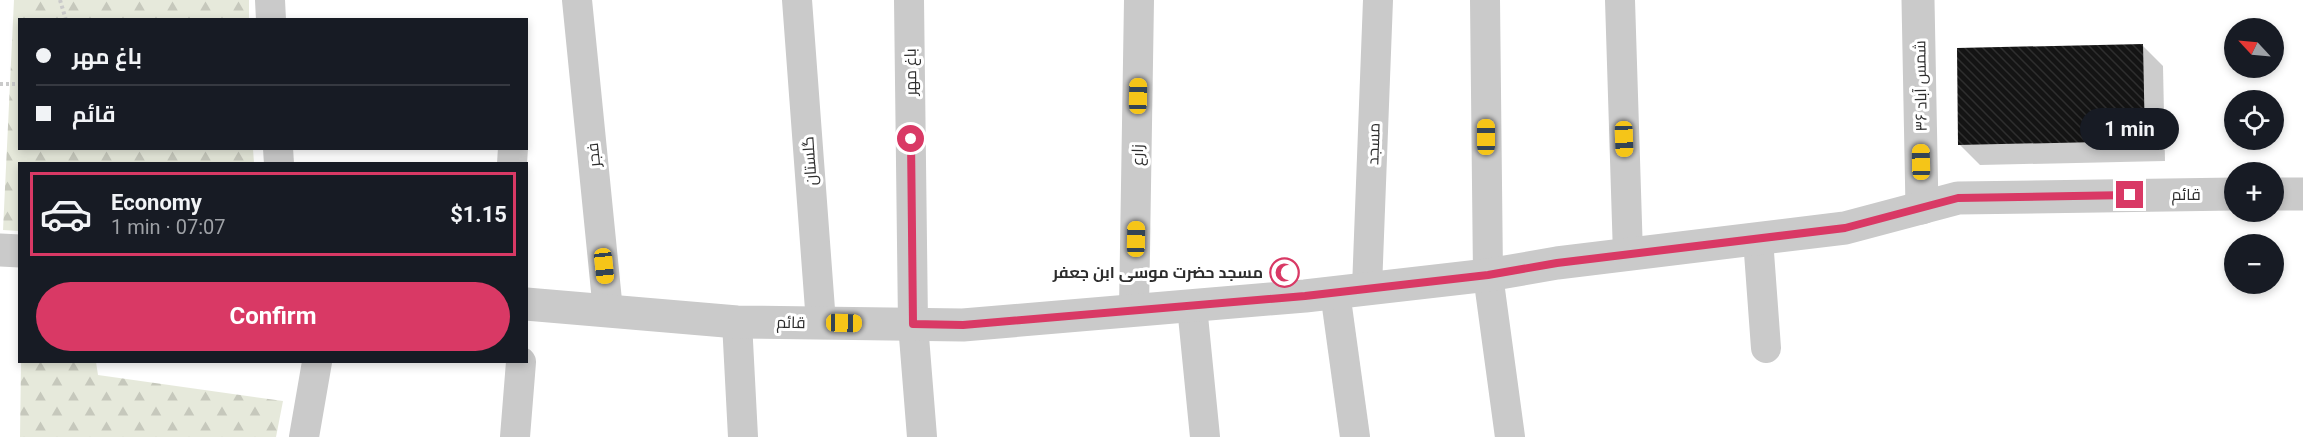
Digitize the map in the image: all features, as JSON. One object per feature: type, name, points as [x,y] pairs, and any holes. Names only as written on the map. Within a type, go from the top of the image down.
[{"type":"street","points":[[270,0],[271,18]]},
{"type":"street","name":"فجر","points":[[577,0],[608,311]]},
{"type":"street","name":"گلستان","points":[[797,0],[821,323]]},
{"type":"street","name":"باغ مهر","points":[[909,0],[913,324],[922,437]]},
{"type":"street","name":"زارع","points":[[1134,310],[1139,0]]},
{"type":"street","name":"مسجد","points":[[1367,288],[1378,0]]},
{"type":"street","points":[[1485,0],[1488,275],[1510,437]]},
{"type":"street","points":[[1620,0],[1628,255]]},
{"type":"street","name":"شمس آباد ۳۶","points":[[1918,0],[1922,208]]},
{"type":"street","name":"قائم","points":[[528,304],[737,322],[963,325],[1192,306],[1488,275],[1845,228],[1958,198],[2224,194]]},
{"type":"street","points":[[2284,194],[2303,194]]},
{"type":"street","points":[[1758,239],[1766,348]]},
{"type":"street","points":[[0,250],[18,251]]},
{"type":"street","points":[[1335,292],[1355,437]]},
{"type":"street","points":[[1192,306],[1204,437]]},
{"type":"street","points":[[737,322],[743,437]]},
{"type":"street","points":[[304,437],[317,363]]},
{"type":"street","points":[[515,437],[521,363]]},
{"type":"path","points":[[60,0],[65,18]]},
{"type":"path","points":[[0,84],[18,84]]},
{"type":"green space","points":[[14,0],[249,0],[249,18],[18,18],[18,150],[253,150],[254,162],[18,162],[18,231],[3,230]]},
{"type":"green space","points":[[21,363],[96,363],[98,375],[283,401],[276,437],[20,437]]},
{"type":"building","points":[[2143,44],[2145,141],[1958,145],[1957,48]]},
{"type":"place","name":"مسجد حضرت موسی ابن جعفر","points":[[1284,272]]},
{"type":"route","points":[[911,139],[913,324],[963,325],[1305,296],[1488,275],[1557,263],[1845,228],[1958,198],[2130,195]]}]
